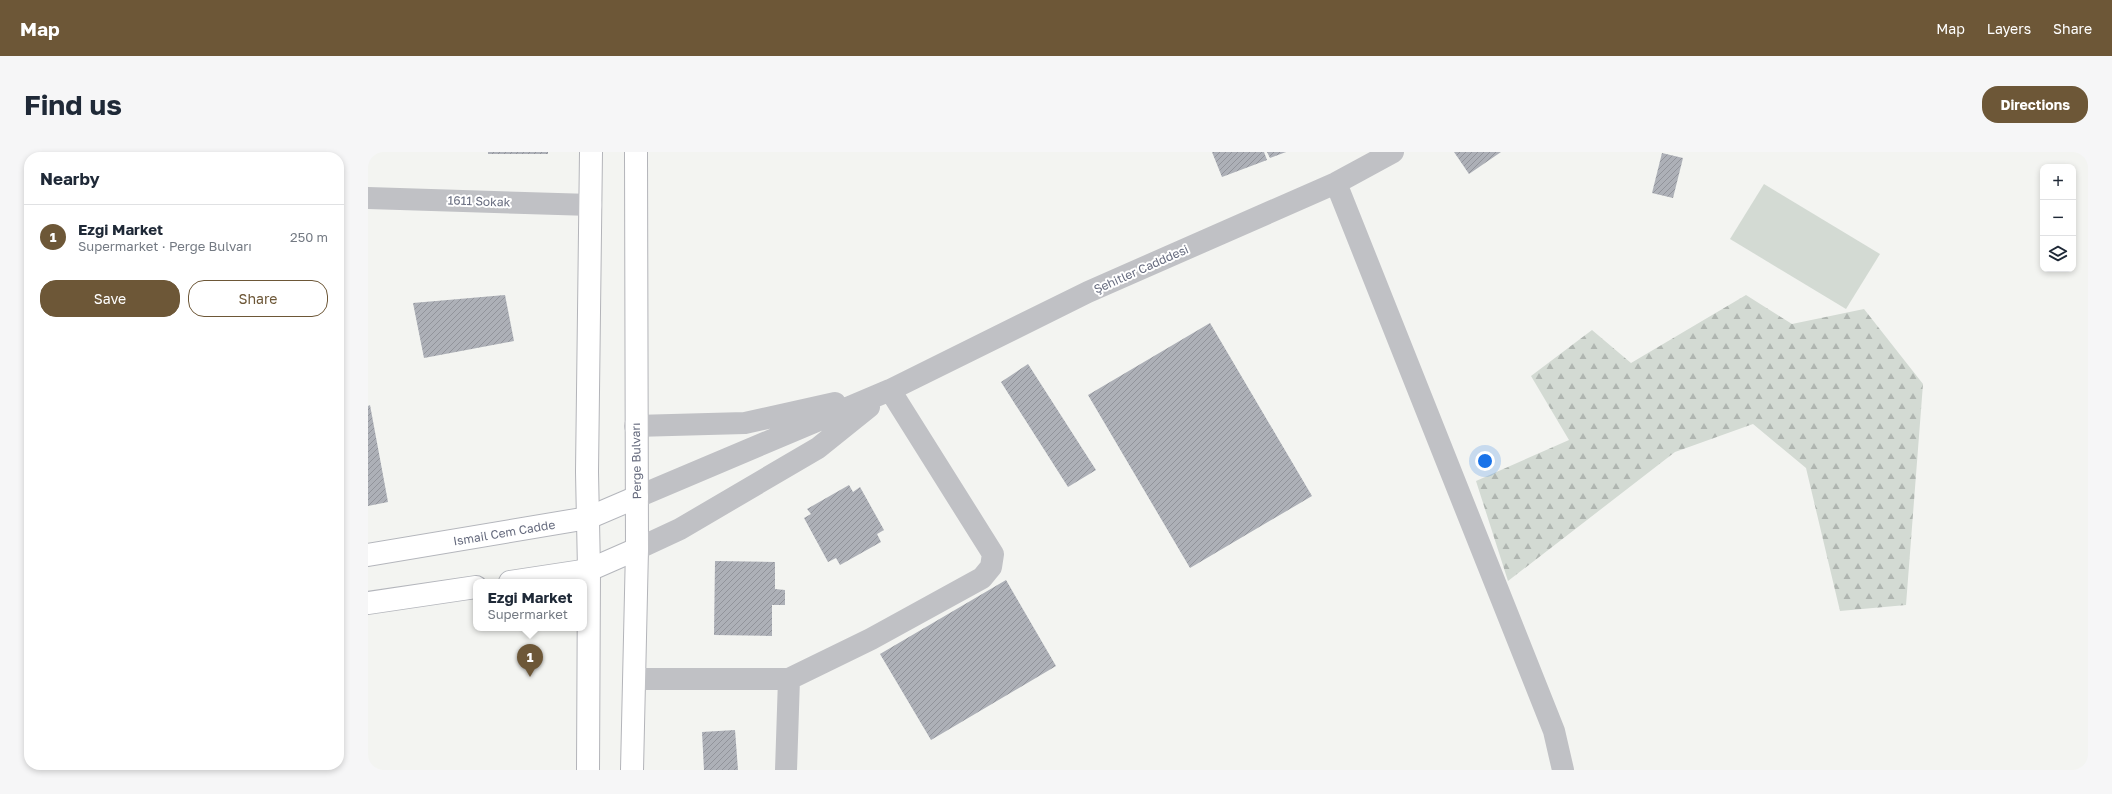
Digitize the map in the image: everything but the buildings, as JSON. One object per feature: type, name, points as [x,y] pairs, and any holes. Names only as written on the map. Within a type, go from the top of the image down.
[{"type":"main road","points":[[588,770],[588,518],[591,152]]},
{"type":"main road","name":"Perge Bulvarı","points":[[632,770],[637,549],[635,426],[636,152]]},
{"type":"main road","name":"Ismail Cem Cadde","points":[[368,555],[588,518],[637,497]]},
{"type":"main road","points":[[530,579],[589,570],[637,549]]},
{"type":"main road","points":[[368,603],[473,587]]},
{"type":"street","name":"Şehitler Cadddesi","points":[[890,390],[1088,292],[1336,183],[1393,152]]},
{"type":"street","points":[[1336,183],[1554,731],[1563,770]]},
{"type":"street","name":"1611 Sokak","points":[[368,198],[591,205]]},
{"type":"street","points":[[635,426],[745,423],[890,390]]},
{"type":"street","points":[[637,497],[890,390]]},
{"type":"street","points":[[637,549],[680,529],[818,448],[890,390]]},
{"type":"street","points":[[635,679],[789,678],[871,639],[982,578],[991,567],[993,554],[890,390]]},
{"type":"street","points":[[786,770],[789,678]]},
{"type":"green space","points":[[1764,184],[1880,254],[1846,309],[1730,239]]},
{"type":"green space","points":[[1746,295],[1792,324],[1864,309],[1923,384],[1906,605],[1840,611],[1806,468],[1753,424],[1675,452],[1508,581],[1476,481],[1569,440],[1531,376],[1592,330],[1631,363]]},
{"type":"place","name":"Ezgi Market","points":[[530,677]]}]
